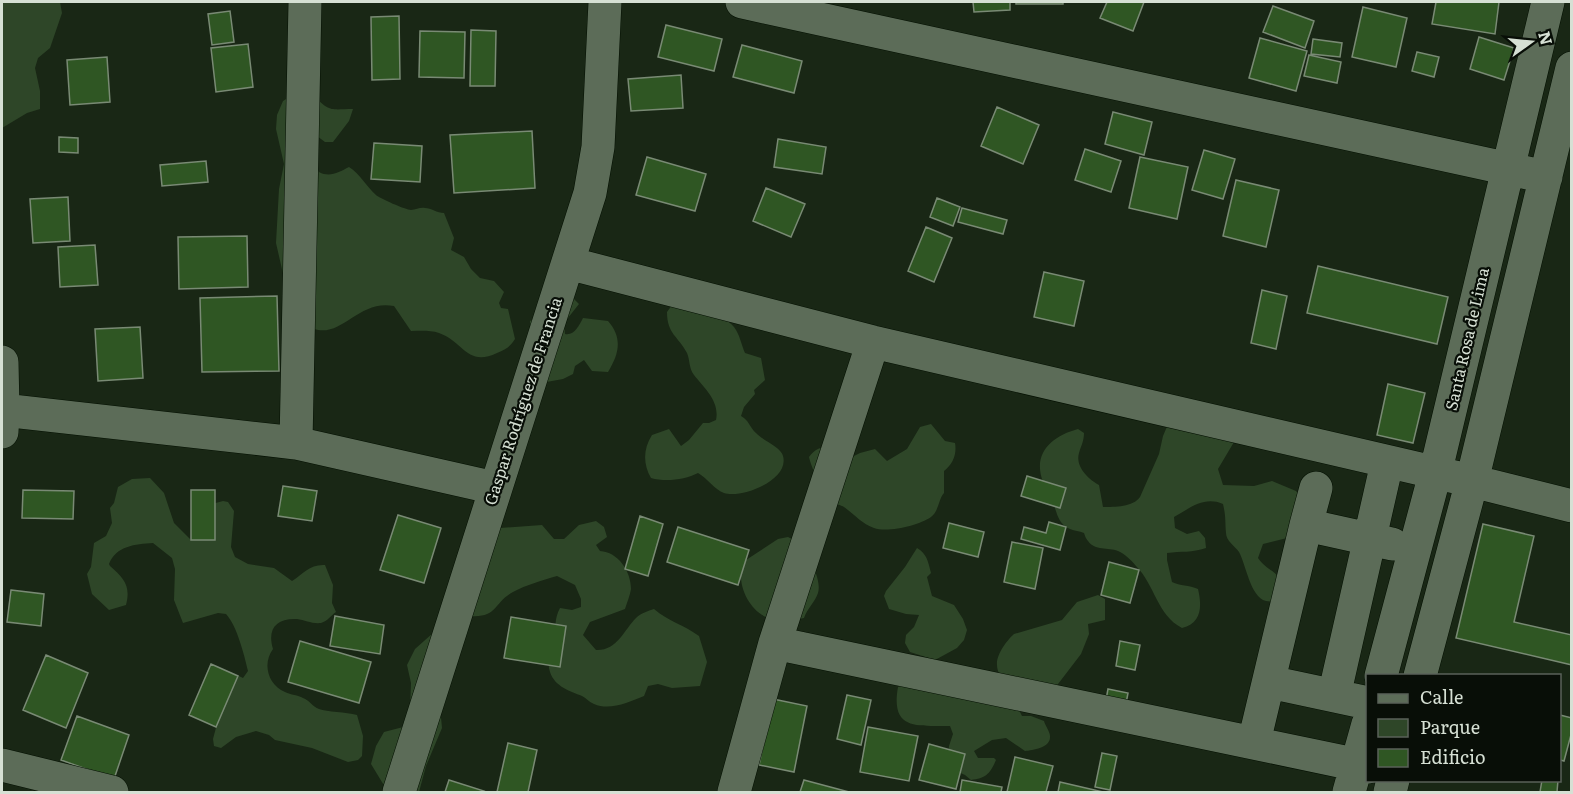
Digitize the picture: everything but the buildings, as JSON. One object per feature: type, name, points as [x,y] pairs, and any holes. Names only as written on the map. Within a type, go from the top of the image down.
[{"type":"street","points":[[296,444],[305,2]]},
{"type":"street","name":"Gaspar Rodríguez de Francia","points":[[399,792],[590,193],[598,147],[605,2]]},
{"type":"street","points":[[742,2],[1546,177]]},
{"type":"street","name":"Santa Rosa de Lima","points":[[1381,674],[1436,474],[1548,2]]},
{"type":"street","points":[[1420,674],[1472,481],[1572,68]]},
{"type":"street","points":[[568,263],[873,342],[1572,506]]},
{"type":"street","points":[[734,792],[775,643],[873,342]]},
{"type":"street","points":[[2,362],[2,421],[296,444],[495,488]]},
{"type":"street","points":[[1334,696],[1387,463]]},
{"type":"street","points":[[1254,742],[1316,488]]},
{"type":"street","points":[[1306,525],[1415,549]]},
{"type":"street","points":[[775,643],[1254,742],[1358,774],[1366,734]]},
{"type":"street","points":[[1269,682],[1366,703]]},
{"type":"street","points":[[2,765],[112,792]]},
{"type":"green space","points":[[2,2],[60,2],[62,13],[50,48],[38,58],[35,68],[40,91],[40,109],[27,113],[2,128]]},
{"type":"green space","points":[[294,94],[314,95],[323,105],[331,109],[353,109],[349,121],[333,142],[325,142],[313,133],[315,164],[319,172],[331,174],[349,167],[376,195],[387,201],[408,209],[427,208],[444,213],[454,238],[451,250],[464,257],[480,278],[494,281],[504,292],[499,303],[501,308],[508,309],[515,339],[509,346],[487,357],[472,355],[439,333],[411,331],[394,306],[382,305],[371,308],[333,328],[314,329],[284,278],[276,243],[279,189],[284,164],[276,129],[277,115],[283,101]]},
{"type":"green space","points":[[573,291],[574,299],[579,304],[564,323],[565,334],[574,332],[583,318],[608,321],[616,334],[618,346],[615,359],[608,372],[592,371],[584,360],[575,366],[573,374],[563,379],[541,383],[530,337],[530,321]]},
{"type":"green space","points":[[672,305],[722,317],[736,330],[745,353],[761,358],[765,380],[754,390],[755,394],[744,407],[741,416],[759,436],[776,447],[783,456],[783,465],[779,473],[762,486],[732,494],[724,493],[698,473],[675,480],[651,478],[645,457],[652,435],[669,429],[681,446],[703,423],[716,420],[717,413],[713,401],[692,373],[687,353],[669,325],[667,312]]},
{"type":"green space","points":[[1174,410],[1234,442],[1218,469],[1223,485],[1254,486],[1272,481],[1296,491],[1313,513],[1291,537],[1263,544],[1258,558],[1281,579],[1280,601],[1266,601],[1252,587],[1242,557],[1226,536],[1223,504],[1203,502],[1174,517],[1175,528],[1187,534],[1199,531],[1205,538],[1206,548],[1167,553],[1172,582],[1198,589],[1200,607],[1197,618],[1189,626],[1182,628],[1167,616],[1148,582],[1128,557],[1118,551],[1094,546],[1087,540],[1084,533],[1065,527],[1059,519],[1040,472],[1042,454],[1053,441],[1078,429],[1084,433],[1078,458],[1079,463],[1087,476],[1099,485],[1103,507],[1128,505],[1140,497],[1159,454],[1163,436]]},
{"type":"green space","points":[[931,424],[945,441],[955,443],[955,455],[944,471],[944,493],[936,512],[926,520],[912,525],[887,530],[866,524],[829,498],[810,461],[809,457],[814,452],[824,447],[835,449],[852,457],[875,449],[887,461],[907,449],[920,427]]},
{"type":"green space","points":[[150,478],[164,493],[174,523],[191,540],[198,539],[212,504],[223,501],[228,502],[234,511],[231,547],[235,557],[248,564],[274,568],[292,581],[311,568],[325,565],[333,585],[332,603],[336,612],[321,623],[290,619],[275,626],[271,636],[273,649],[268,661],[268,674],[279,689],[305,699],[317,708],[357,715],[363,736],[362,756],[358,760],[348,762],[312,748],[275,740],[269,735],[256,731],[236,737],[221,748],[214,746],[213,739],[229,678],[237,675],[243,678],[248,671],[242,649],[234,626],[226,614],[218,613],[183,623],[174,600],[175,569],[172,558],[153,543],[127,547],[116,553],[109,564],[127,587],[126,605],[109,610],[92,594],[87,574],[91,567],[94,543],[106,536],[112,523],[110,508],[114,503],[118,487],[132,479]]},
{"type":"green space","points":[[596,521],[604,527],[607,537],[596,545],[600,551],[618,559],[626,569],[631,589],[625,609],[590,622],[583,635],[596,650],[609,647],[619,639],[638,616],[654,609],[699,636],[707,662],[700,686],[672,688],[658,684],[648,686],[644,696],[606,707],[594,704],[559,685],[552,677],[549,664],[557,616],[560,608],[572,610],[581,607],[581,599],[575,585],[557,576],[513,592],[486,615],[470,616],[500,528],[542,525],[554,539],[564,539],[579,525]]},
{"type":"green space","points":[[788,537],[794,540],[805,553],[814,569],[819,586],[818,593],[804,618],[779,621],[765,616],[753,607],[745,595],[741,574],[746,560],[778,539]]},
{"type":"green space","points":[[917,548],[928,561],[931,573],[927,577],[932,596],[954,605],[967,630],[964,640],[957,648],[935,660],[910,652],[905,643],[906,635],[914,627],[919,615],[889,609],[884,596]]},
{"type":"green space","points":[[1098,595],[1105,599],[1105,620],[1088,624],[1089,634],[1081,654],[1055,688],[1020,705],[1022,716],[1031,716],[1044,721],[1050,736],[1045,746],[1025,751],[1006,738],[992,740],[974,751],[978,758],[994,758],[996,760],[994,765],[984,776],[971,780],[947,767],[953,734],[950,726],[909,723],[898,712],[898,687],[907,681],[1002,680],[997,667],[998,657],[1014,634],[1062,620],[1077,602]]},
{"type":"green space","points":[[433,633],[442,728],[426,766],[419,792],[388,792],[371,764],[376,746],[384,732],[407,726],[411,683],[407,665],[415,649]]}]
